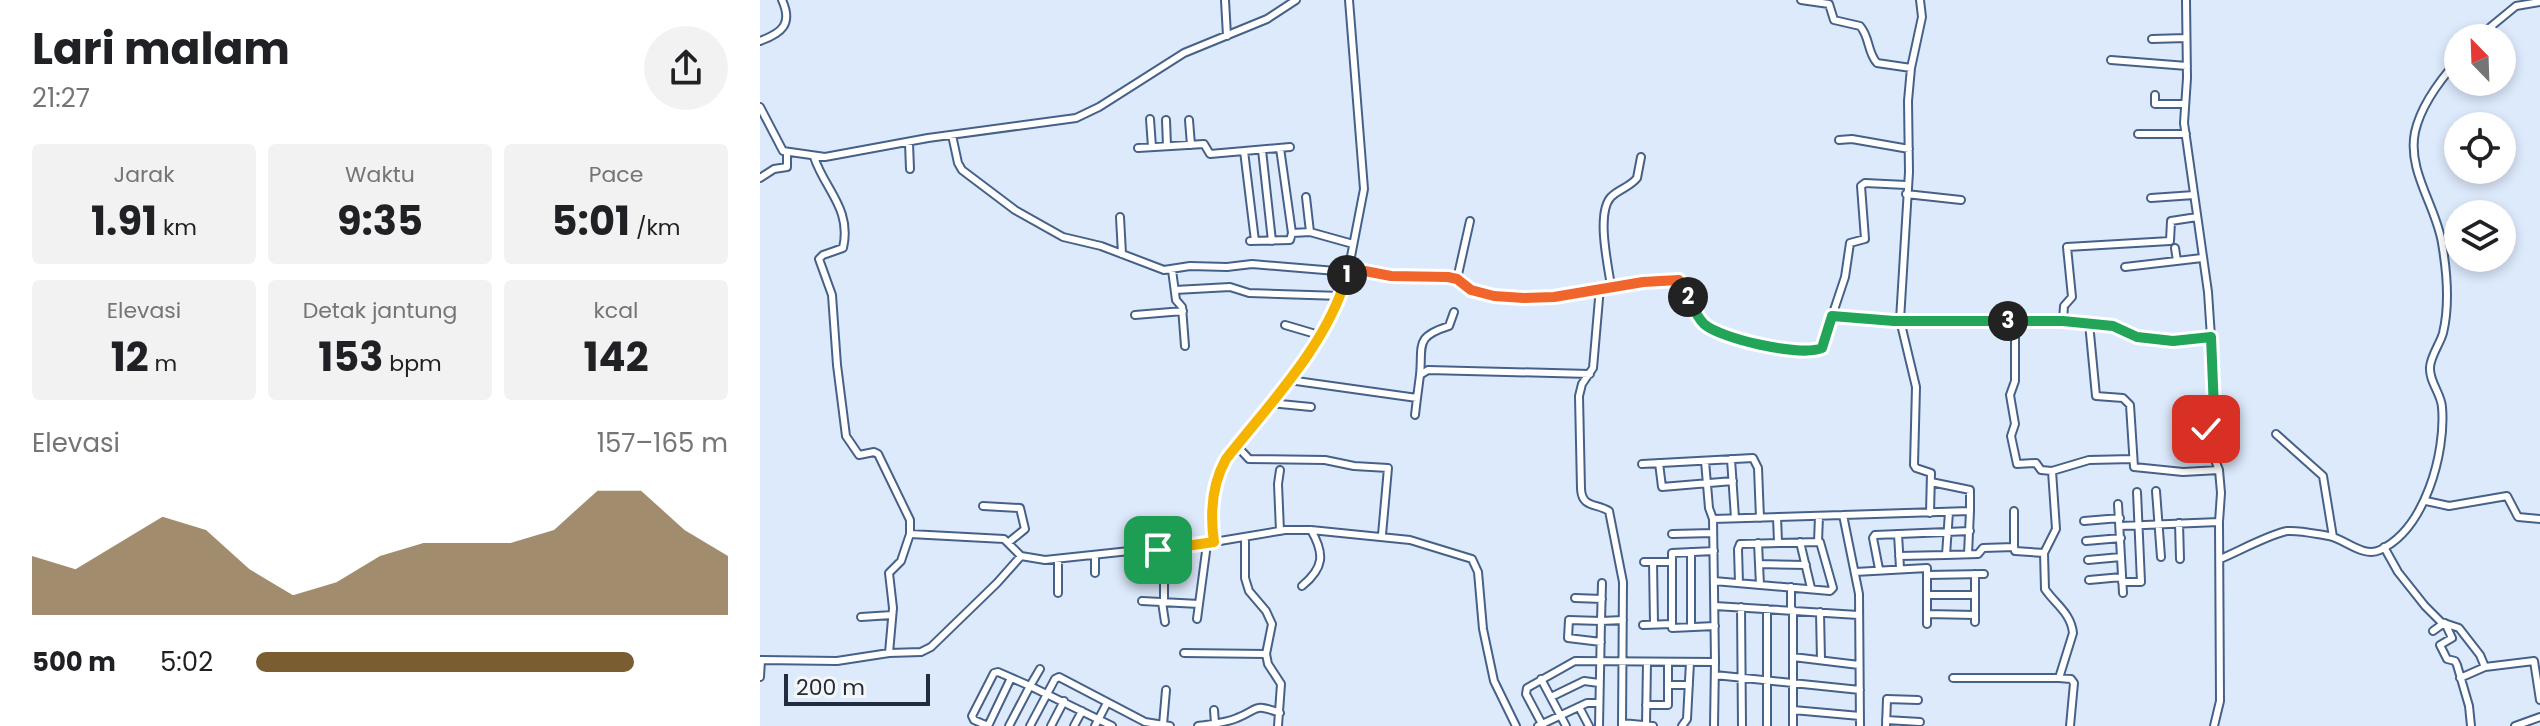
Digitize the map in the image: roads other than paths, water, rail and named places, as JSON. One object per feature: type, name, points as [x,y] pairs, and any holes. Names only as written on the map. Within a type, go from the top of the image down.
[{"type":"street","points":[[760,41],[775,35],[785,24],[787,14],[782,0]]},
{"type":"street","points":[[1225,0],[1227,36]]},
{"type":"street","points":[[760,107],[780,148],[787,153],[814,157],[1076,118],[1099,107],[1184,53],[1267,19],[1296,0]]},
{"type":"street","points":[[1197,619],[1210,543],[1217,475],[1319,335],[1341,296],[1349,270],[1364,189],[1349,0]]},
{"type":"street","points":[[1801,0],[1829,4],[1834,20],[1860,26],[1877,63],[1911,68]]},
{"type":"street","points":[[1920,0],[1922,17],[1911,68],[1908,101],[1909,149],[1900,320],[1916,387],[1914,465],[1931,473],[1930,513]]},
{"type":"street","points":[[2186,0],[2186,134],[2208,292],[2214,409],[2204,433],[2219,470],[2221,493],[2220,701],[2214,726]]},
{"type":"street","points":[[2494,24],[2516,6],[2540,2]]},
{"type":"street","points":[[2152,39],[2186,38]]},
{"type":"street","points":[[2111,60],[2187,66]]},
{"type":"street","points":[[2220,559],[2285,532],[2333,537],[2364,551],[2374,552],[2393,540],[2426,501],[2442,436],[2441,401],[2430,366],[2443,333],[2447,310],[2446,278],[2439,228],[2419,178],[2414,135],[2420,117],[2444,78]]},
{"type":"street","points":[[2155,95],[2155,104],[2185,104]]},
{"type":"street","points":[[1150,119],[1152,147]]},
{"type":"street","points":[[1166,120],[1167,146]]},
{"type":"street","points":[[1189,120],[1191,145]]},
{"type":"street","points":[[2138,134],[2186,134]]},
{"type":"street","points":[[952,135],[960,167],[1006,204],[1063,237],[1101,246],[1164,270],[1190,266],[1349,270],[1391,276],[1457,279],[1471,290],[1494,296],[1524,298],[1554,297],[1600,287],[1679,280],[1706,326],[1785,350],[1811,351],[1822,348],[1845,277],[1850,243],[1865,239],[1861,186],[1865,183],[1906,185]]},
{"type":"street","points":[[1839,140],[1852,139],[1909,149]]},
{"type":"street","points":[[909,143],[910,169]]},
{"type":"street","points":[[1138,148],[1204,144],[1210,154],[1290,147]]},
{"type":"street","points":[[1244,151],[1252,241],[1290,240],[1292,233],[1280,148]]},
{"type":"street","points":[[1262,150],[1272,241]]},
{"type":"street","points":[[760,178],[774,169],[787,167],[787,153]]},
{"type":"street","points":[[814,157],[820,173],[839,202],[842,214],[843,248],[819,259],[834,304],[837,365],[846,436],[859,455],[878,454],[910,520],[910,534],[901,561],[889,573],[892,615],[889,653]]},
{"type":"street","points":[[1611,286],[1604,228],[1605,209],[1612,197],[1637,178],[1641,157]]},
{"type":"street","points":[[1906,194],[1961,200]]},
{"type":"street","points":[[2151,198],[2194,195]]},
{"type":"street","points":[[1306,197],[1310,232]]},
{"type":"street","points":[[1120,217],[1122,254]]},
{"type":"street","points":[[2063,321],[2064,306],[2072,297],[2069,246],[2098,247],[2170,241],[2171,221],[2197,217]]},
{"type":"street","points":[[1457,279],[1470,221]]},
{"type":"street","points":[[1292,233],[1310,232],[1353,244]]},
{"type":"street","points":[[2175,248],[2177,261]]},
{"type":"street","points":[[2125,267],[2202,258]]},
{"type":"street","points":[[1265,278],[1267,266]]},
{"type":"street","points":[[1172,270],[1176,300],[1183,311],[1185,346]]},
{"type":"street","points":[[1175,290],[1230,287],[1249,293],[1341,296]]},
{"type":"street","points":[[1600,287],[1597,340],[1591,374],[1582,384],[1579,396],[1581,497],[1587,504],[1609,511],[1623,582],[1622,725],[1653,726]]},
{"type":"street","points":[[1135,315],[1183,311]]},
{"type":"street","points":[[1415,415],[1419,356],[1424,339],[1434,331],[1449,326],[1454,312]]},
{"type":"street","points":[[1832,316],[1900,320],[2063,321],[2118,326],[2137,337],[2173,341],[2211,337]]},
{"type":"street","points":[[2015,321],[2015,381],[2010,395],[2015,424],[2011,433],[2015,462],[2022,465],[2036,463],[2041,470],[2052,471],[2089,460],[2133,459]]},
{"type":"street","points":[[2089,323],[2096,396],[2123,398],[2129,402],[2135,468],[2183,472],[2219,470]]},
{"type":"street","points":[[1285,325],[1319,335]]},
{"type":"street","points":[[1420,375],[1430,370],[1591,374]]},
{"type":"street","points":[[1289,380],[1417,398]]},
{"type":"street","points":[[1269,403],[1311,407]]},
{"type":"street","points":[[2276,434],[2323,476],[2333,537]]},
{"type":"street","points":[[1236,445],[1249,459],[1325,460],[1388,468],[1382,535]]},
{"type":"street","points":[[1731,459],[1735,518]]},
{"type":"street","points":[[1642,464],[1756,460],[1760,518]]},
{"type":"street","points":[[1705,461],[1713,519],[1714,726]]},
{"type":"street","points":[[1659,463],[1662,487],[1733,481]]},
{"type":"street","points":[[1280,470],[1280,531]]},
{"type":"street","points":[[2052,471],[2056,529],[2044,553],[2045,589],[2060,605],[2073,627],[2059,678]]},
{"type":"street","points":[[1931,482],[1970,490],[1968,554]]},
{"type":"street","points":[[2156,491],[2161,557]]},
{"type":"street","points":[[2089,580],[2141,582],[2137,492]]},
{"type":"street","points":[[2426,501],[2449,506],[2507,496],[2518,517],[2540,519]]},
{"type":"street","points":[[2118,504],[2123,593]]},
{"type":"street","points":[[983,506],[1020,508],[1025,529],[1009,542]]},
{"type":"street","points":[[1713,519],[1970,511]]},
{"type":"street","points":[[2014,511],[2014,547],[2019,553],[2044,553]]},
{"type":"street","points":[[1946,555],[1949,512]]},
{"type":"street","points":[[1843,515],[1859,594],[1860,726]]},
{"type":"street","points":[[1818,542],[1819,516]]},
{"type":"street","points":[[1777,517],[1778,542]]},
{"type":"street","points":[[2084,521],[2120,518]]},
{"type":"street","points":[[2120,526],[2219,522]]},
{"type":"street","points":[[2179,523],[2180,559]]},
{"type":"street","points":[[910,534],[991,537],[1009,542],[1021,556],[1058,559],[1245,539],[1280,531],[1311,530],[1410,540],[1472,559],[1477,566],[1483,629],[1494,681],[1516,726]]},
{"type":"street","points":[[1302,586],[1313,577],[1320,560],[1320,546],[1311,530]]},
{"type":"street","points":[[1879,569],[1874,536],[1970,531]]},
{"type":"street","points":[[1672,534],[1713,533]]},
{"type":"street","points":[[1898,534],[1900,568]]},
{"type":"street","points":[[2086,541],[2121,538]]},
{"type":"street","points":[[1245,539],[1245,578],[1249,591],[1266,611],[1272,624],[1266,654],[1268,664],[1281,684],[1278,726]]},
{"type":"street","points":[[1800,542],[1811,588]]},
{"type":"street","points":[[1714,581],[1830,591],[1833,588],[1823,547],[1818,542],[1739,546],[1739,583]]},
{"type":"street","points":[[1758,543],[1760,585]]},
{"type":"street","points":[[1899,556],[1978,554],[1985,547],[2014,547]]},
{"type":"street","points":[[2384,547],[2398,572],[2425,606],[2445,623],[2452,638],[2440,645],[2447,659],[2455,661],[2469,706],[2471,726]]},
{"type":"street","points":[[1164,549],[1165,622]]},
{"type":"street","points":[[1714,551],[1672,553],[1672,628],[1715,626]]},
{"type":"street","points":[[1691,552],[1691,627]]},
{"type":"street","points":[[1927,555],[1927,624]]},
{"type":"street","points":[[760,677],[761,658],[837,661],[889,653],[921,652],[931,647],[1021,556]]},
{"type":"street","points":[[1095,557],[1095,573]]},
{"type":"street","points":[[2088,560],[2121,557]]},
{"type":"street","points":[[1058,559],[1058,593]]},
{"type":"street","points":[[1654,624],[1648,562],[1672,562]]},
{"type":"street","points":[[1759,564],[1806,565]]},
{"type":"street","points":[[1855,572],[1900,568],[1984,574]]},
{"type":"street","points":[[1927,614],[1975,619],[1975,574]]},
{"type":"street","points":[[1599,726],[1602,583]]},
{"type":"street","points":[[1791,587],[1793,726]]},
{"type":"street","points":[[1927,595],[1975,595]]},
{"type":"street","points":[[1575,598],[1602,599]]},
{"type":"street","points":[[1142,601],[1199,604]]},
{"type":"street","points":[[1715,606],[1858,615]]},
{"type":"street","points":[[1741,607],[1742,726]]},
{"type":"street","points":[[1767,609],[1767,726]]},
{"type":"street","points":[[1820,612],[1821,660]]},
{"type":"street","points":[[861,617],[892,615]]},
{"type":"street","points":[[1601,642],[1568,637],[1570,620],[1623,620]]},
{"type":"street","points":[[2433,631],[2445,623],[2455,625],[2480,655],[2485,667]]},
{"type":"street","points":[[1643,625],[1672,624]]},
{"type":"street","points":[[1184,653],[1266,654]]},
{"type":"street","points":[[1793,657],[1859,665]]},
{"type":"street","points":[[2460,678],[2485,667],[2534,661],[2540,700]]},
{"type":"street","points":[[1599,703],[1587,703],[1541,725],[1526,692],[1527,688],[1572,662],[1715,662]]},
{"type":"street","points":[[1646,725],[1647,662]]},
{"type":"street","points":[[1646,705],[1667,705],[1668,662]]},
{"type":"street","points":[[1682,726],[1687,719],[1690,662]]},
{"type":"street","points":[[1009,726],[1040,669]]},
{"type":"street","points":[[1011,678],[988,726],[974,720],[972,716],[994,673],[998,672],[1030,686],[1042,694],[1047,693],[1064,701],[1096,723],[1112,726]]},
{"type":"street","points":[[1715,675],[1860,690]]},
{"type":"street","points":[[1030,726],[1059,677],[1145,722],[1166,725],[1166,690]]},
{"type":"street","points":[[1953,678],[2071,679],[2074,683],[2070,726]]},
{"type":"street","points":[[1541,679],[1566,726]]},
{"type":"street","points":[[1551,697],[1584,681],[1599,683]]},
{"type":"street","points":[[1668,685],[1689,685]]},
{"type":"street","points":[[1918,700],[1889,697],[1886,700],[1886,723],[1920,722]]},
{"type":"street","points":[[1051,726],[1064,701]]},
{"type":"street","points":[[1096,723],[1107,703]]},
{"type":"street","points":[[1579,707],[1589,726]]},
{"type":"street","points":[[1200,726],[1238,718],[1252,708],[1280,713]]},
{"type":"street","points":[[1214,710],[1215,723]]},
{"type":"street","points":[[1793,710],[1860,716]]},
{"type":"street","points":[[1074,726],[1082,711]]},
{"type":"street","points":[[2515,726],[2540,717]]}]
